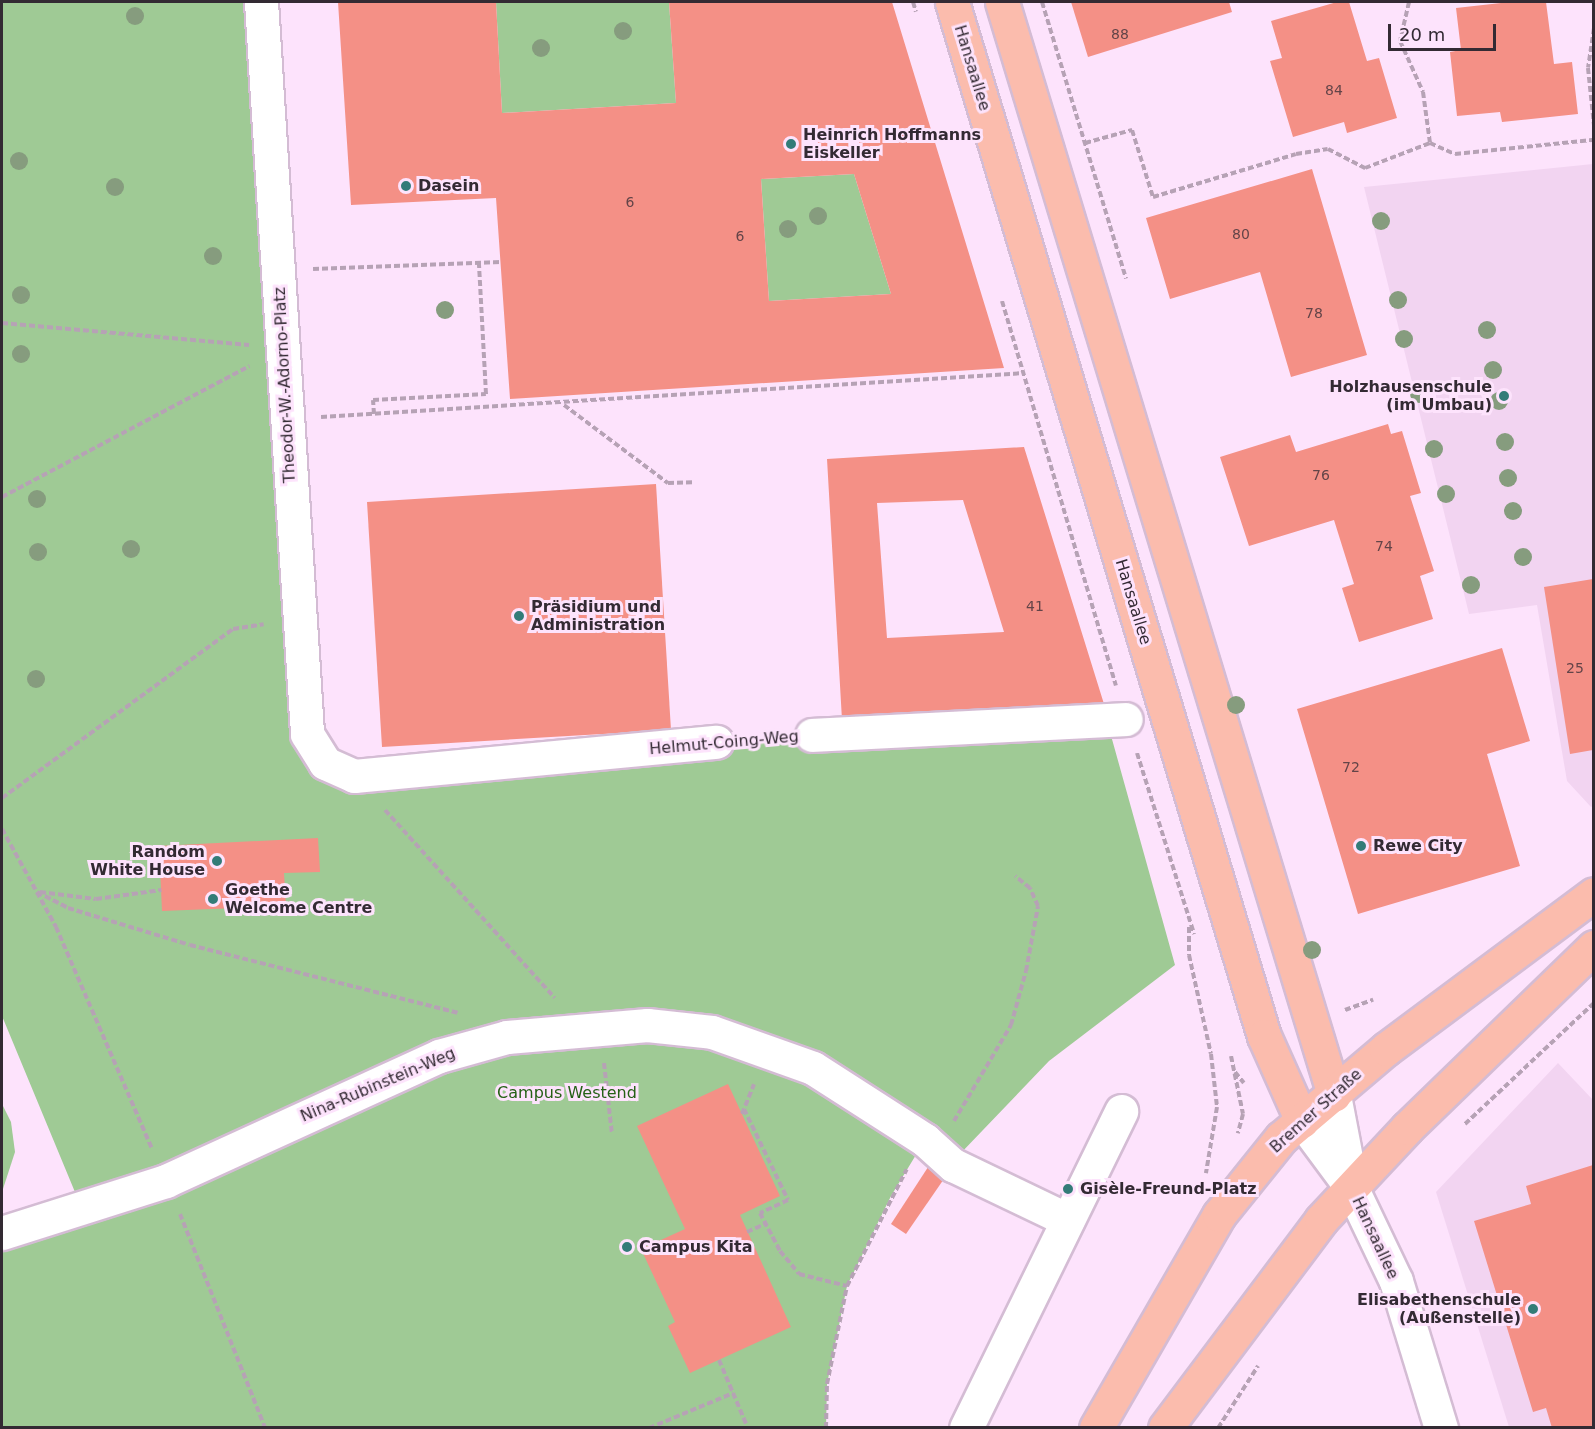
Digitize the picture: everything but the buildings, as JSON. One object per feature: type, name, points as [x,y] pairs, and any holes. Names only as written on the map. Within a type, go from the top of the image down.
[{"type":"main road","name":"Hansaallee","points":[[952,2],[1264,1036],[1302,1121]]},
{"type":"main road","name":"Hansaallee","points":[[1002,2],[1334,1095]]},
{"type":"main road","name":"Bremer Straße","points":[[1096,1428],[1219,1215],[1281,1138],[1386,1049],[1593,894]]},
{"type":"main road","points":[[1165,1428],[1262,1294],[1351,1187],[1593,947]]},
{"type":"street","name":"Theodor-W.-Adorno-Platz","points":[[261,2],[307,734],[325,764]]},
{"type":"street","name":"Helmut-Coing-Weg","points":[[812,735],[1126,719]]},
{"type":"street","name":"Helmut-Coing-Weg","points":[[325,764],[354,776],[716,742]]},
{"type":"street","name":"Nina-Rubinstein-Weg","points":[[2,1233],[166,1181],[439,1056],[507,1037],[591,1027],[712,1032],[813,1068],[938,1152],[1068,1220]]},
{"type":"street","name":"Hansaallee","points":[[1334,1095],[1351,1187]]},
{"type":"street","points":[[966,1428],[1122,1110]]},
{"type":"street","name":"Hansaallee","points":[[1302,1121],[1351,1187],[1396,1281],[1441,1428]]},
{"type":"path","points":[[913,2],[919,24]]},
{"type":"path","points":[[1409,2],[1400,41],[1423,92],[1430,143]]},
{"type":"path","points":[[1593,28],[1588,45],[1593,125]]},
{"type":"path","points":[[1085,143],[1132,130],[1153,197],[1296,154],[1328,149],[1365,168],[1430,143],[1455,154],[1593,140]]},
{"type":"path","points":[[351,267],[501,262]]},
{"type":"path","points":[[374,414],[373,400],[486,394],[479,263]]},
{"type":"path","points":[[1000,294],[1189,926],[1189,956],[1211,1054],[1217,1107],[1205,1182]]},
{"type":"path","points":[[2,323],[284,348]]},
{"type":"path","points":[[2,497],[284,348]]},
{"type":"path","points":[[288,418],[564,404],[1024,373]]},
{"type":"path","points":[[564,404],[668,483],[693,482]]},
{"type":"path","points":[[2,798],[233,629],[298,618]]},
{"type":"path","name":"Helmut-Coing-Weg","points":[[716,742],[812,735]]},
{"type":"path","points":[[354,776],[591,1027],[612,1134]]},
{"type":"path","points":[[2,829],[36,891],[166,1181],[265,1428]]},
{"type":"path","points":[[826,1428],[827,1384],[848,1286],[891,1196],[938,1152],[1014,1014],[1038,906],[1030,888],[1015,876]]},
{"type":"path","points":[[36,891],[96,898],[161,890]]},
{"type":"path","points":[[36,891],[68,908],[190,945],[480,1019],[507,1037]]},
{"type":"path","points":[[1344,1010],[1373,1000]]},
{"type":"path","points":[[1456,1131],[1484,1110],[1593,1003]]},
{"type":"path","points":[[1235,1072],[1243,1114],[1236,1140]]},
{"type":"path","points":[[744,1109],[788,1200],[760,1213],[788,1264],[799,1274],[848,1286]]},
{"type":"path","points":[[747,1232],[765,1224]]},
{"type":"path","points":[[1218,1428],[1253,1379],[1260,1359]]},
{"type":"path","points":[[719,1360],[748,1428]]},
{"type":"path","points":[[649,1428],[733,1393]]},
{"type":"shaded area","name":"Holzhausenschule (im Umbau)","points":[[1593,164],[1594,805],[1591,807],[1567,781],[1537,605],[1469,614],[1364,187]]},
{"type":"shaded area","name":"Elisabethenschule (Außenstelle)","points":[[1558,1063],[1593,1100],[1593,1427],[1509,1427],[1436,1192]]},
{"type":"green space","name":"Campus Westend","points":[[2,2],[262,2],[325,763],[812,735],[1110,732],[1175,965],[1049,1061],[959,1155],[925,1140],[891,1196],[847,1286],[827,1384],[826,1428],[2,1427],[2,1233],[82,1209],[2,1016]]},
{"type":"green space","points":[[496,2],[669,2],[676,103],[502,113]]},
{"type":"green space","points":[[854,174],[891,294],[769,301],[761,179]]},
{"type":"green space","points":[[2,1104],[11,1122],[15,1152],[2,1192]]},
{"type":"place","name":"Heinrich Hoffmanns Eiskeller","points":[[791,144]]},
{"type":"place","name":"Dasein","points":[[406,186]]},
{"type":"place","name":"Holzhausenschule (im Umbau)","points":[[1504,396]]},
{"type":"place","name":"Präsidium und Administration","points":[[519,616]]},
{"type":"place","name":"Rewe City","points":[[1361,846]]},
{"type":"place","name":"Random White House","points":[[217,861]]},
{"type":"place","name":"Goethe Welcome Centre","points":[[213,899]]},
{"type":"place","name":"Gisèle-Freund-Platz","points":[[1068,1189]]},
{"type":"place","name":"Campus Kita","points":[[627,1247]]},
{"type":"place","name":"Elisabethenschule (Außenstelle)","points":[[1533,1309]]}]
